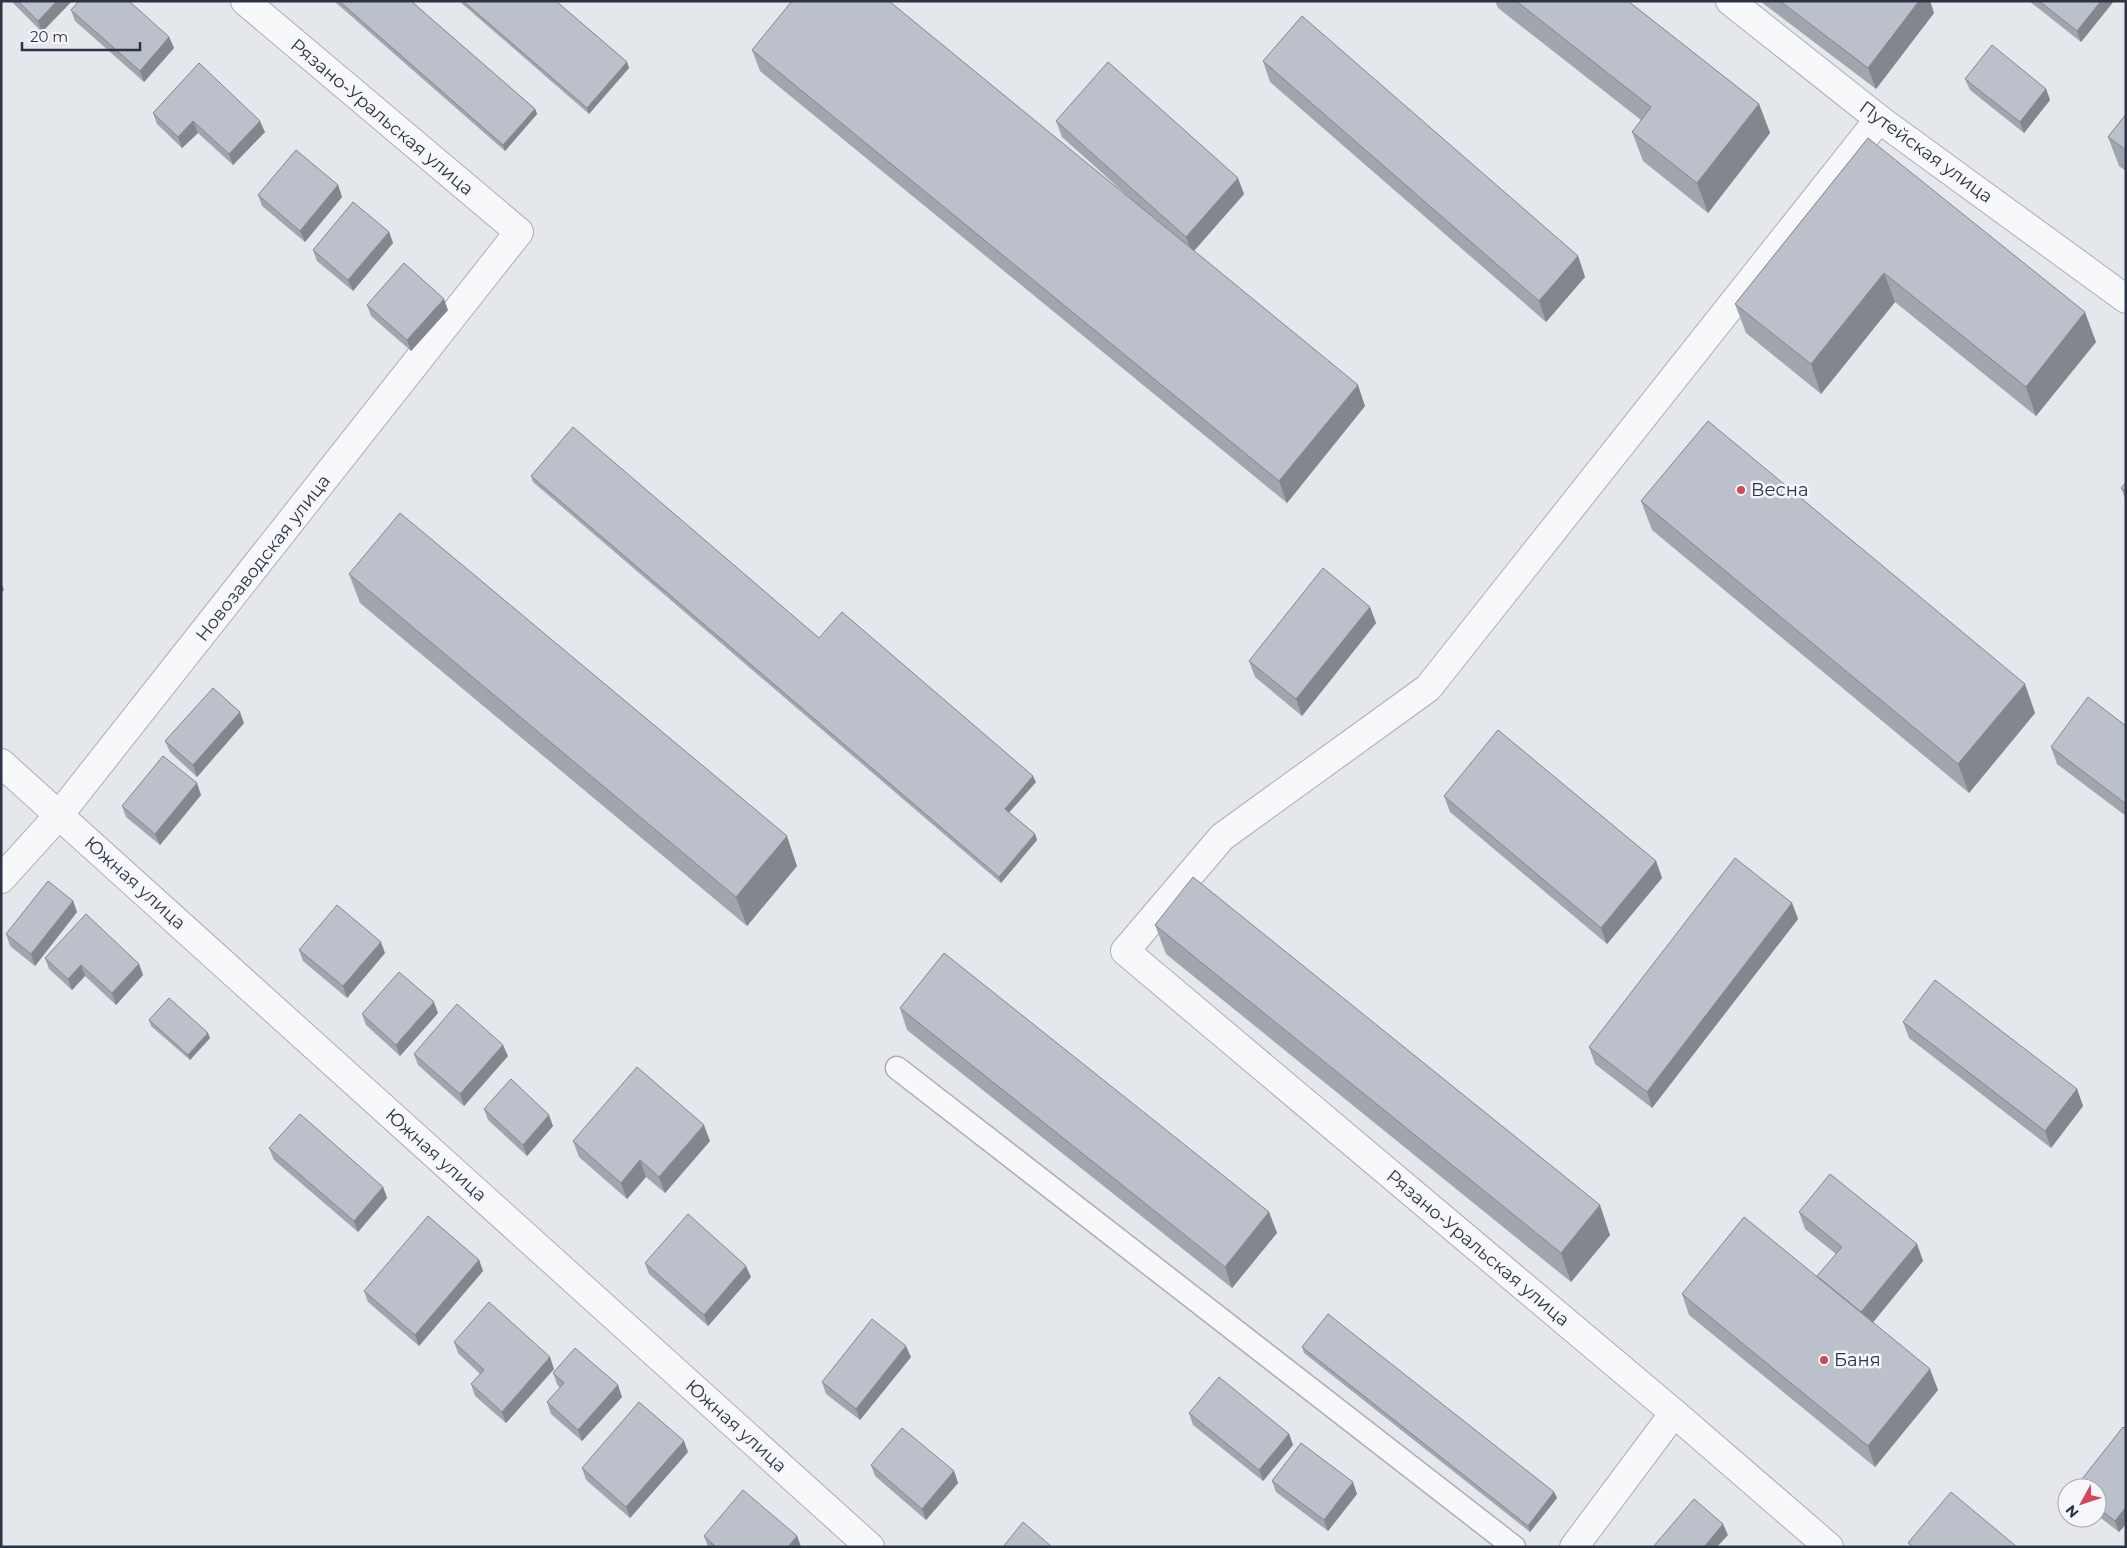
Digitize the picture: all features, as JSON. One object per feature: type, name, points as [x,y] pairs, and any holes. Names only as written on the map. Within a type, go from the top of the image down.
[{"type":"street","name":"Рязано-Уральская улица","points":[[245,1],[520,232]]},
{"type":"street","name":"Путейская улица","points":[[1730,1],[1880,120],[2126,299]]},
{"type":"street","name":"Рязано-Уральская улица","points":[[1829,1547],[1674,1413],[1125,950],[1222,837],[1428,688],[1880,120]]},
{"type":"street","name":"Новозаводская улица","points":[[1,879],[59,815],[520,232]]},
{"type":"street","name":"Южная улица","points":[[1,763],[870,1547]]},
{"type":"street","points":[[1574,1547],[1674,1413]]},
{"type":"lane","points":[[897,1068],[1514,1547]]},
{"type":"building","points":[[18,1],[57,1],[38,21]]},
{"type":"building","points":[[79,1],[129,1],[169,37],[140,71],[71,10]]},
{"type":"building","points":[[339,1],[411,1],[535,109],[503,145]]},
{"type":"building","points":[[463,1],[556,1],[627,62],[587,108]]},
{"type":"building","points":[[792,1],[889,1],[1358,385],[1279,481],[752,50]]},
{"type":"building","points":[[1516,1],[1628,1],[1759,104],[1697,183],[1632,132],[1651,107]]},
{"type":"building","points":[[1780,1],[1919,1],[1868,68]]},
{"type":"building","points":[[2039,1],[2101,1],[2077,31]]},
{"type":"building","points":[[1302,16],[1578,256],[1539,301],[1263,61]]},
{"type":"building","points":[[1992,45],[2046,89],[2020,122],[1965,79]]},
{"type":"building","points":[[1108,62],[1238,178],[1186,237],[1056,121]]},
{"type":"building","points":[[199,63],[260,121],[229,154],[193,121],[178,137],[153,113]]},
{"type":"building","points":[[2126,114],[2126,150],[2108,137]]},
{"type":"building","points":[[1868,138],[2085,312],[2026,387],[1884,273],[1811,364],[1735,304]]},
{"type":"building","points":[[296,150],[338,185],[300,231],[258,195]]},
{"type":"building","points":[[353,202],[389,232],[348,280],[313,250]]},
{"type":"building","points":[[404,263],[444,299],[407,340],[367,305]]},
{"type":"building","points":[[1708,421],[2025,684],[1958,764],[1641,501]]},
{"type":"building","points":[[573,427],[819,638],[842,612],[1033,776],[1005,809],[1035,834],[999,877],[531,476]]},
{"type":"building","points":[[2126,482],[2126,491],[2121,488]]},
{"type":"building","points":[[400,513],[787,836],[736,897],[349,574]]},
{"type":"building","points":[[1323,568],[1370,607],[1296,699],[1249,661]]},
{"type":"building","points":[[213,688],[240,712],[193,765],[165,741]]},
{"type":"building","points":[[2088,697],[2126,726],[2126,804],[2051,747]]},
{"type":"building","points":[[1498,730],[1656,861],[1601,928],[1444,796]]},
{"type":"building","points":[[163,756],[197,783],[155,834],[122,806]]},
{"type":"building","points":[[1735,858],[1792,903],[1647,1092],[1589,1047]]},
{"type":"building","points":[[1193,877],[1600,1205],[1561,1253],[1155,925]]},
{"type":"building","points":[[48,881],[73,901],[31,954],[6,934]]},
{"type":"building","points":[[337,905],[381,942],[343,986],[299,950]]},
{"type":"building","points":[[86,914],[139,964],[112,993],[81,965],[68,979],[45,958]]},
{"type":"building","points":[[944,953],[1269,1212],[1225,1267],[900,1008]]},
{"type":"building","points":[[399,972],[434,1002],[396,1045],[362,1014]]},
{"type":"building","points":[[1935,980],[2077,1089],[2045,1131],[1903,1022]]},
{"type":"building","points":[[169,998],[208,1033],[188,1055],[149,1020]]},
{"type":"building","points":[[457,1004],[503,1045],[460,1094],[414,1054]]},
{"type":"building","points":[[637,1067],[704,1125],[659,1177],[640,1160],[621,1183],[573,1141]]},
{"type":"building","points":[[511,1079],[549,1115],[523,1145],[484,1109]]},
{"type":"building","points":[[300,1114],[383,1187],[354,1221],[269,1148]]},
{"type":"building","points":[[1830,1174],[1917,1244],[1861,1312],[1817,1276],[1842,1247],[1799,1212]]},
{"type":"building","points":[[688,1214],[746,1266],[704,1315],[645,1263]]},
{"type":"building","points":[[428,1216],[479,1260],[415,1335],[364,1291]]},
{"type":"building","name":"Баня","points":[[1744,1217],[1930,1369],[1868,1446],[1682,1294]]},
{"type":"building","points":[[489,1302],[550,1357],[502,1412],[471,1384],[484,1370],[454,1342]]},
{"type":"building","points":[[1328,1314],[1554,1492],[1528,1526],[1302,1347]]},
{"type":"building","points":[[872,1319],[906,1346],[856,1409],[822,1382]]},
{"type":"building","points":[[575,1348],[618,1385],[578,1430],[547,1402],[564,1383],[553,1373]]},
{"type":"building","points":[[1219,1377],[1289,1434],[1259,1470],[1189,1413]]},
{"type":"building","points":[[639,1402],[684,1441],[626,1507],[582,1468]]},
{"type":"building","points":[[2123,1427],[2126,1429],[2126,1507],[2115,1521],[2107,1515],[2107,1478],[2083,1478]]},
{"type":"building","points":[[902,1428],[954,1471],[922,1509],[871,1465]]},
{"type":"building","points":[[1301,1443],[1353,1482],[1324,1520],[1272,1481]]},
{"type":"building","points":[[743,1490],[797,1536],[788,1547],[716,1547],[704,1536]]},
{"type":"building","points":[[1951,1492],[2017,1547],[1913,1547],[1908,1543]]},
{"type":"building","points":[[1694,1499],[1723,1524],[1704,1547],[1653,1547]]},
{"type":"building","points":[[1023,1522],[1052,1547],[1003,1547]]},
{"type":"place","name":"Весна","points":[[1741,490]]},
{"type":"place","name":"Баня","points":[[1824,1360]]}]
